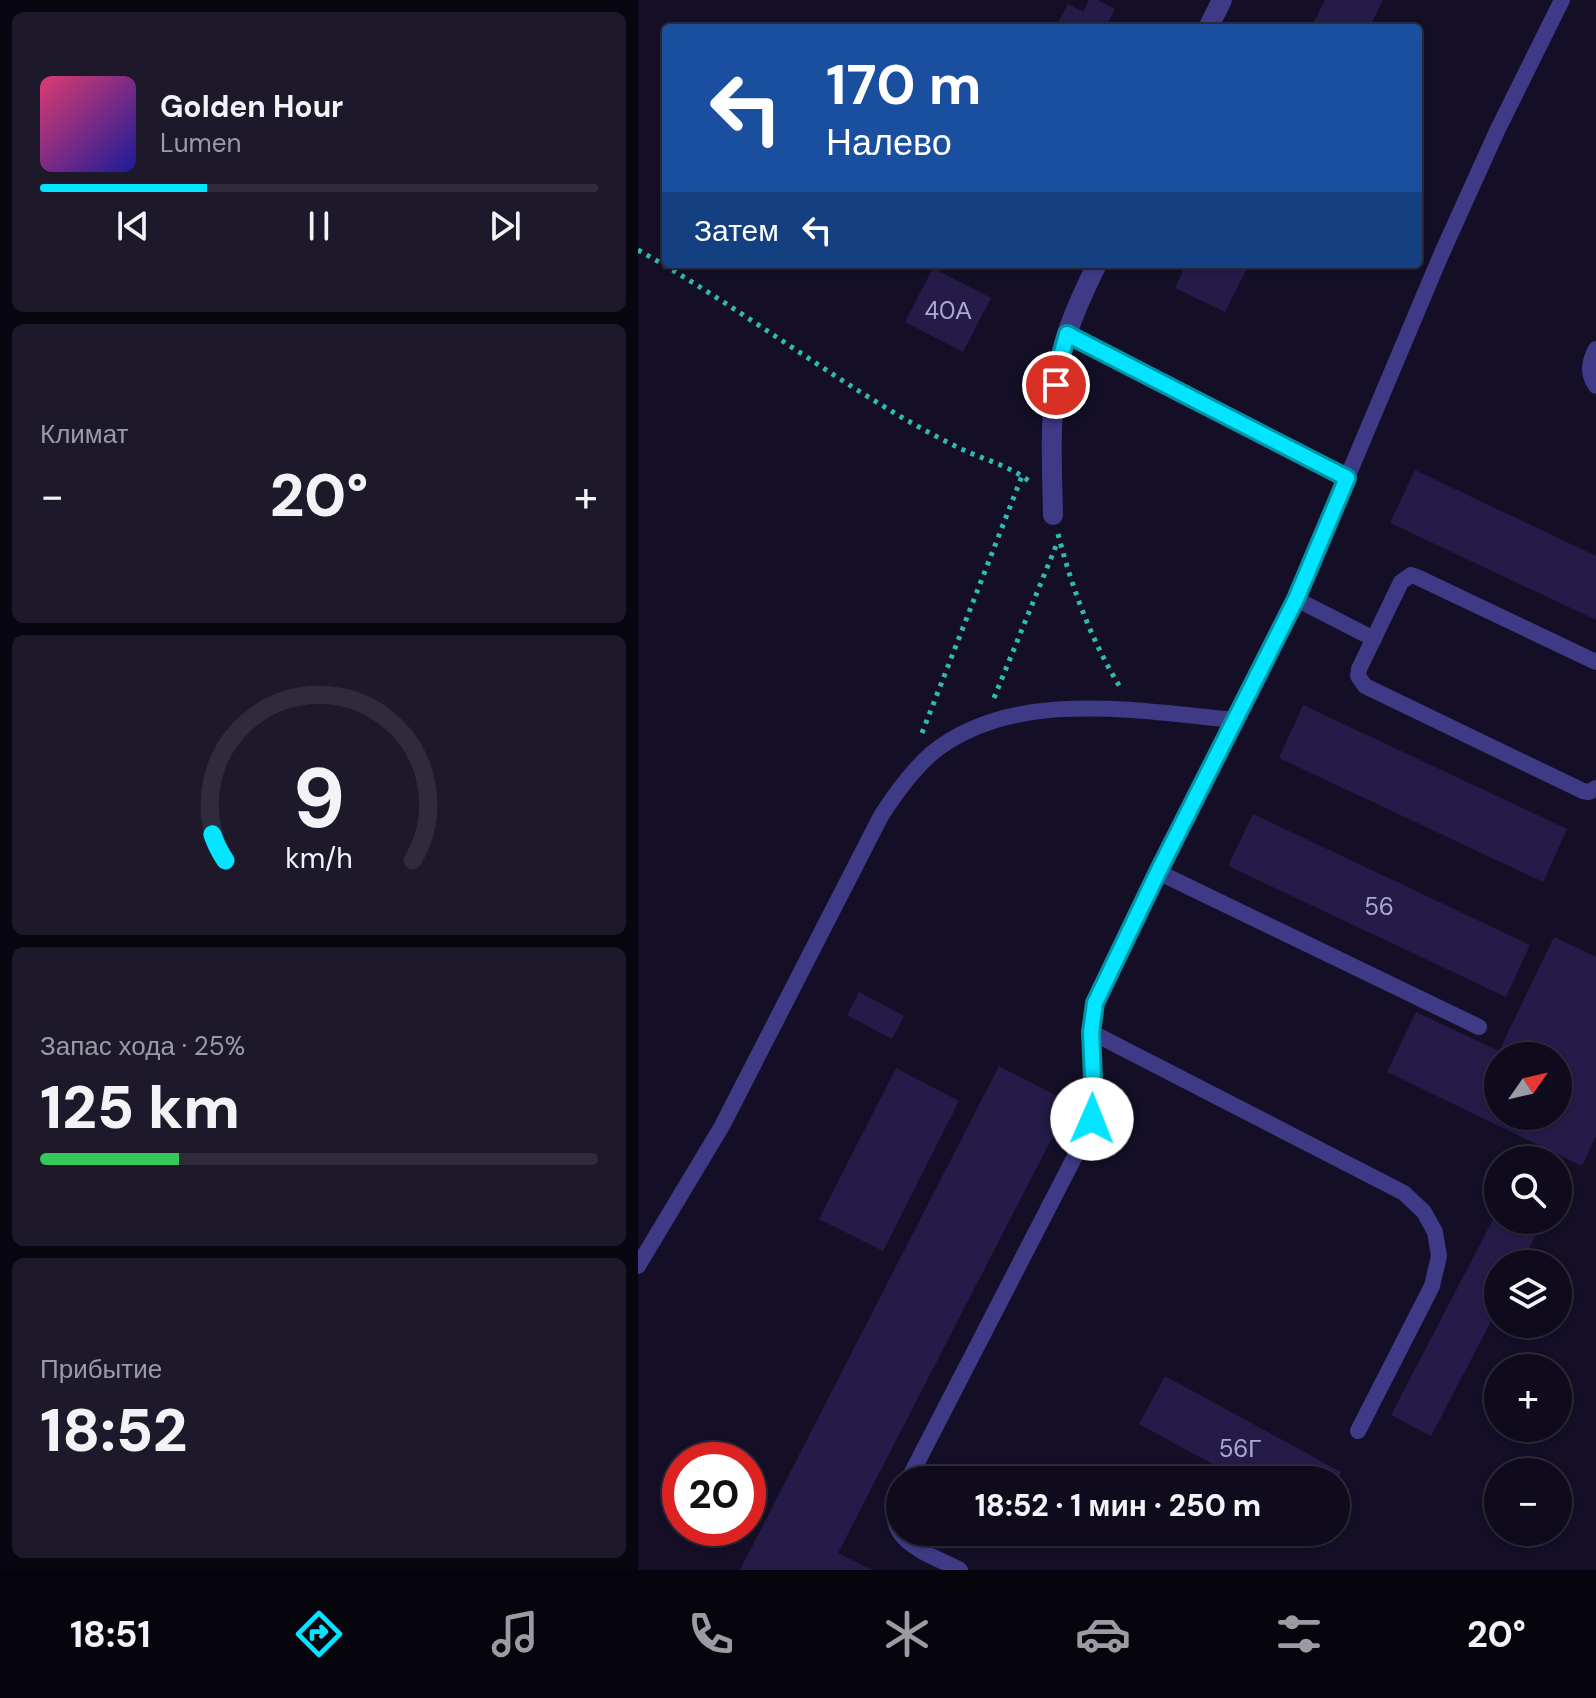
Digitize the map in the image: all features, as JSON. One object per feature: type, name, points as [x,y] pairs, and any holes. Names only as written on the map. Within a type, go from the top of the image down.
[{"type":"street","points":[[1210,24],[1222,0]]},
{"type":"street","points":[[1053,515],[1054,404],[1058,367],[1076,308],[1095,268]]},
{"type":"lane","points":[[915,1466],[1087,1133],[1094,1102],[1091,1032],[1095,1003],[1296,599],[1441,255],[1497,131],[1562,0]]},
{"type":"lane","points":[[1067,334],[1347,478]]},
{"type":"lane","points":[[1596,349],[1590,359],[1589,372],[1596,386]]},
{"type":"lane","points":[[1596,662],[1411,575],[1401,582],[1358,676],[1365,686],[1583,791],[1596,788]]},
{"type":"lane","points":[[1296,599],[1374,639]]},
{"type":"lane","points":[[638,1266],[722,1126],[881,816],[901,786],[931,755],[963,733],[983,725],[1020,714],[1067,708],[1234,720]]},
{"type":"lane","points":[[1158,872],[1479,1027]]},
{"type":"lane","points":[[1091,1032],[1404,1193],[1424,1212],[1435,1232],[1439,1256],[1432,1286],[1358,1431]]},
{"type":"lane","points":[[915,1546],[960,1570]]},
{"type":"path","points":[[638,250],[662,264]]},
{"type":"path","points":[[670,268],[912,423],[969,452],[1010,468],[1036,486],[1053,515],[1079,605],[1118,684],[1135,711]]},
{"type":"path","points":[[918,742],[1022,476]]},
{"type":"path","points":[[983,725],[1059,539]]},
{"type":"building","points":[[1089,0],[1097,0],[1115,9],[1108,24],[1057,24],[1068,4],[1083,12]]},
{"type":"building","points":[[1325,0],[1383,0],[1371,24],[1313,24]]},
{"type":"building","points":[[933,268],[991,298],[963,352],[905,322]]},
{"type":"building","points":[[1184,268],[1247,268],[1225,312],[1175,288]]},
{"type":"building","points":[[1415,470],[1596,556],[1596,620],[1390,523]]},
{"type":"building","points":[[1303,705],[1567,829],[1543,882],[1279,758]]},
{"type":"building","points":[[1253,814],[1530,945],[1506,997],[1228,866]]},
{"type":"building","points":[[1554,937],[1596,957],[1596,1136],[1582,1166],[1572,1161],[1572,1146],[1541,1146],[1507,1130],[1572,1130],[1572,1042],[1503,1042]]},
{"type":"building","points":[[859,992],[904,1016],[892,1039],[847,1015]]},
{"type":"building","points":[[1416,1012],[1484,1044],[1484,1119],[1387,1072]]},
{"type":"building","points":[[999,1066],[1070,1103],[838,1553],[872,1570],[740,1570],[752,1546],[766,1546],[766,1519]]},
{"type":"building","points":[[896,1068],[959,1101],[883,1251],[819,1219]]},
{"type":"building","points":[[1485,1234],[1537,1234],[1528,1250],[1484,1250],[1484,1335],[1431,1436],[1391,1415]]},
{"type":"building","points":[[1165,1376],[1330,1466],[1216,1466],[1139,1424]]},
{"type":"route","points":[[1056,385],[1067,334],[1347,478],[1296,599],[1095,1003],[1091,1032],[1092,1119]]}]
